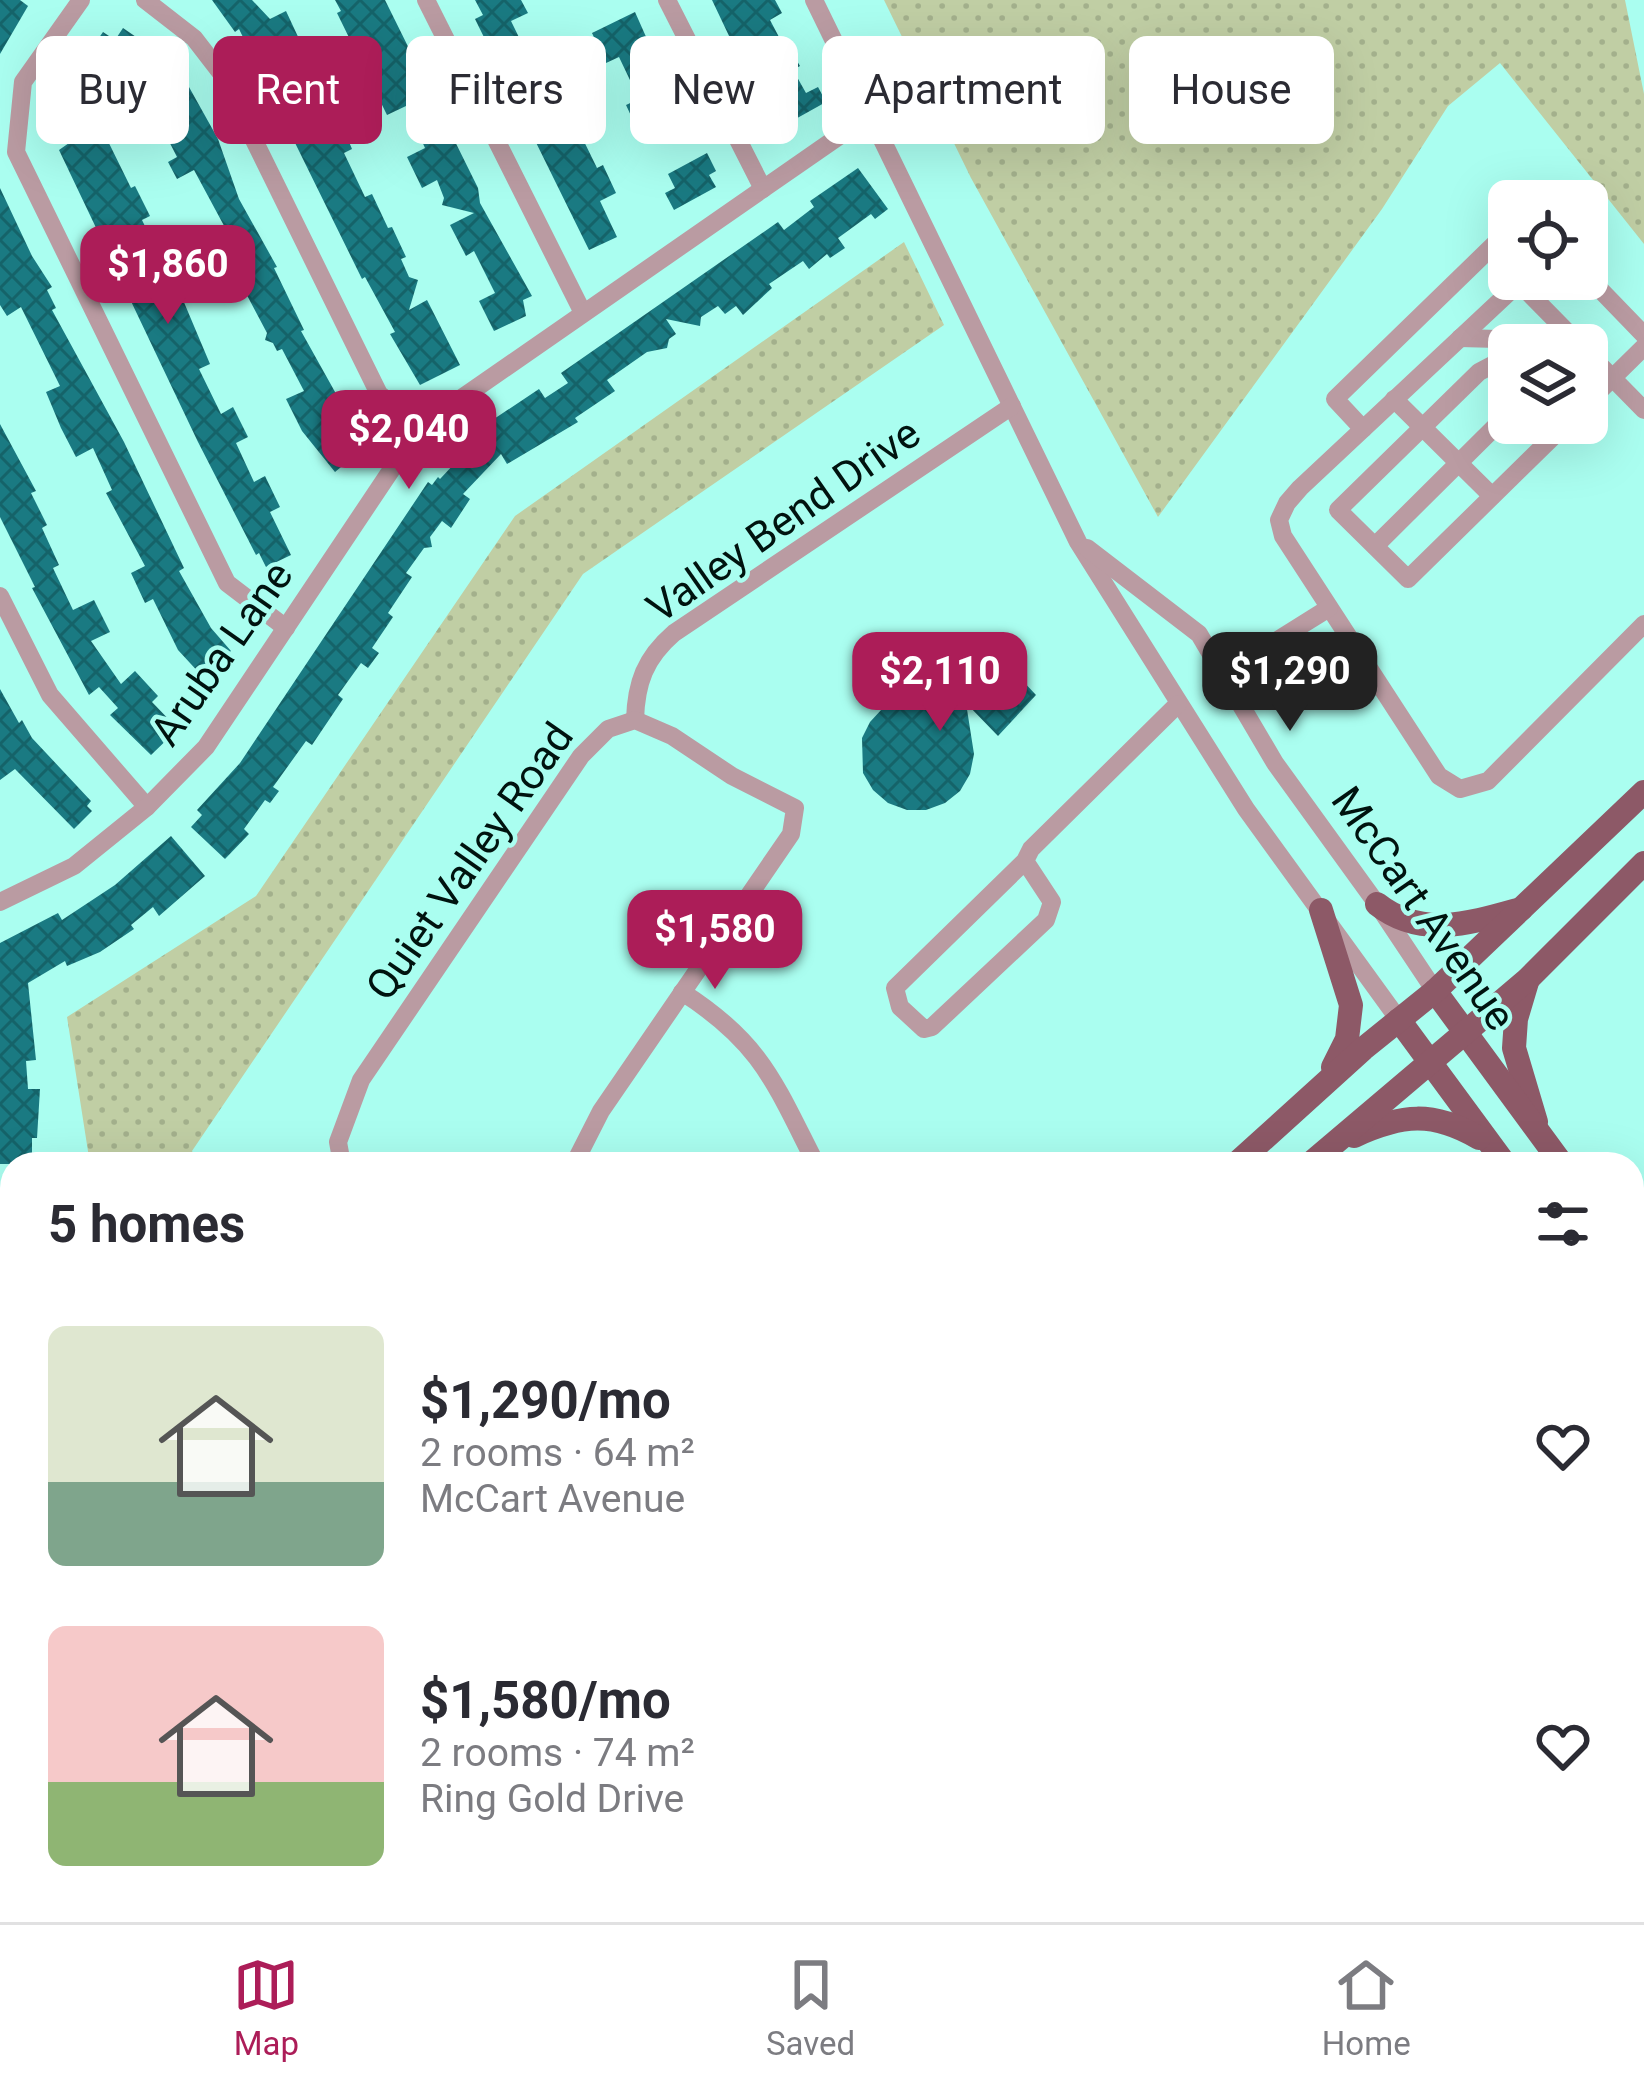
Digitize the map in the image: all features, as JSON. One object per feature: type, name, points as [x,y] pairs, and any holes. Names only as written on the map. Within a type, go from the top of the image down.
[{"type":"main road","points":[[1249,1152],[1324,1082],[1435,992],[1644,792]]},
{"type":"main road","points":[[1324,1152],[1527,980],[1644,863]]},
{"type":"main road","points":[[1377,904],[1394,917],[1430,926],[1465,925],[1523,908]]},
{"type":"main road","points":[[1321,910],[1351,1016],[1347,1039],[1324,1082]]},
{"type":"main road","points":[[1527,980],[1514,1048],[1539,1136]]},
{"type":"main road","name":"McCart Avenue","points":[[1435,992],[1552,1152]]},
{"type":"main road","name":"McCart Avenue","points":[[1399,1020],[1496,1152]]},
{"type":"main road","points":[[1330,1147],[1404,1118],[1454,1124],[1494,1152]]},
{"type":"street","points":[[81,0],[23,82],[16,152],[227,583],[286,628]]},
{"type":"street","points":[[145,0],[194,38],[220,73],[379,394],[420,427]]},
{"type":"street","points":[[426,0],[583,314]]},
{"type":"street","points":[[668,0],[763,189]]},
{"type":"street","name":"McCart Avenue","points":[[814,0],[832,36]]},
{"type":"street","name":"Aruba Lane","points":[[0,902],[74,866],[147,807],[206,747],[420,427],[829,144]]},
{"type":"street","name":"McCart Avenue","points":[[885,144],[1078,542],[1246,808],[1399,1020]]},
{"type":"street","points":[[1363,429],[1335,399],[1488,250]]},
{"type":"street","points":[[1608,297],[1644,334]]},
{"type":"street","points":[[1501,300],[1287,503],[1279,520],[1283,536],[1439,776],[1460,789],[1488,782],[1644,625]]},
{"type":"street","points":[[1539,300],[1561,324]]},
{"type":"street","points":[[1460,338],[1488,340]]},
{"type":"street","points":[[1608,382],[1644,347]]},
{"type":"street","points":[[1488,367],[1338,510],[1408,579],[1545,444]]},
{"type":"street","points":[[1608,374],[1644,410]]},
{"type":"street","points":[[1394,399],[1492,496]]},
{"type":"street","name":"Valley Bend Drive","points":[[635,720],[638,683],[646,663],[674,633],[1012,406]]},
{"type":"street","points":[[1375,546],[1488,434]]},
{"type":"street","name":"McCart Avenue","points":[[1078,542],[1199,634],[1276,764],[1435,992]]},
{"type":"street","points":[[0,596],[50,694],[147,807]]},
{"type":"street","points":[[1223,674],[1330,608]]},
{"type":"street","points":[[1025,861],[1052,902],[1052,910],[932,1027],[924,1029],[900,1007],[895,988],[1178,704]]},
{"type":"street","name":"Quiet Valley Road","points":[[340,1152],[338,1142],[361,1080],[581,756],[608,729],[635,720],[672,736],[732,776],[795,808],[791,834],[682,992]]},
{"type":"street","points":[[580,1152],[601,1111],[682,992],[740,1034],[757,1054],[810,1152]]},
{"type":"green space","points":[[884,0],[1625,0],[1644,94],[1644,244],[1608,199],[1608,180],[1593,180],[1500,63],[1448,106],[1382,209],[1158,517],[954,144],[1105,144],[1105,36],[902,36]]},
{"type":"green space","points":[[904,242],[944,325],[583,574],[193,1152],[88,1152],[67,1017],[256,896],[515,516]]},
{"type":"building","points":[[0,0],[20,0],[28,6],[0,54]]},
{"type":"building","points":[[212,0],[252,0],[270,19],[286,11],[298,36],[242,36],[239,29],[235,32]]},
{"type":"building","points":[[335,0],[385,0],[406,42],[406,106],[387,115],[382,105],[382,36],[348,36],[337,13],[341,11]]},
{"type":"building","points":[[475,0],[521,0],[528,13],[511,21],[518,36],[483,36],[475,19],[483,15]]},
{"type":"building","points":[[712,0],[775,0],[782,13],[770,20],[778,36],[729,36]]},
{"type":"building","points":[[635,12],[646,36],[630,36],[630,80],[619,57],[606,63],[606,36],[592,33]]},
{"type":"building","points":[[798,79],[806,93],[818,87],[822,104],[798,118]]},
{"type":"building","points":[[189,87],[213,130],[213,144],[220,144],[239,199],[277,267],[301,331],[349,417],[364,430],[354,438],[363,449],[335,472],[302,431],[286,399],[304,391],[282,349],[277,351],[265,340],[267,333],[222,255],[236,248],[194,170],[177,179],[168,162],[177,157],[170,144],[189,144]]},
{"type":"building","points":[[68,144],[109,144],[131,188],[135,186],[150,216],[142,220],[160,257],[152,262],[174,304],[183,300],[210,364],[199,369],[221,414],[233,407],[248,437],[236,443],[254,482],[265,476],[280,507],[270,512],[291,555],[266,567],[256,555],[59,150]]},
{"type":"building","points":[[296,144],[350,144],[352,149],[344,153],[365,197],[372,194],[406,257],[401,259],[409,277],[418,280],[409,310],[427,300],[460,365],[420,385],[365,277],[362,279]]},
{"type":"building","points":[[423,144],[456,144],[478,188],[480,203],[532,296],[523,300],[526,316],[494,331],[479,301],[495,293],[474,251],[466,256],[450,225],[474,213],[442,205],[437,180],[422,188],[407,157],[425,148]]},
{"type":"building","points":[[537,144],[585,144],[597,168],[603,165],[616,193],[600,201],[617,237],[589,250]]},
{"type":"building","points":[[707,153],[716,171],[709,175],[716,187],[674,210],[665,193],[675,188],[668,174]]},
{"type":"building","points":[[858,168],[888,209],[875,219],[871,214],[838,238],[845,248],[830,258],[827,254],[809,269],[803,261],[769,284],[772,288],[743,315],[736,306],[725,314],[718,306],[701,317],[700,326],[666,319],[676,334],[667,348],[647,352],[607,380],[615,391],[575,418],[578,422],[507,464],[501,454],[463,494],[470,499],[451,528],[442,521],[430,537],[432,547],[424,548],[406,573],[412,577],[372,648],[379,653],[368,668],[361,663],[338,695],[343,699],[312,745],[306,741],[273,787],[279,791],[270,803],[265,800],[244,829],[249,834],[225,859],[191,827],[202,815],[197,810],[240,763],[428,482],[432,485],[440,479],[485,431],[482,427],[539,389],[545,398],[568,383],[561,373],[778,222],[784,230],[814,207],[810,201]]},
{"type":"building","points":[[0,188],[52,287],[47,290],[56,308],[52,310],[124,442],[184,568],[179,571],[211,628],[231,651],[202,676],[178,650],[153,599],[145,603],[131,573],[145,566],[106,493],[112,490],[93,448],[76,457],[61,428],[46,392],[60,386],[21,307],[7,316],[0,305]]},
{"type":"building","points":[[0,424],[36,491],[31,493],[59,565],[53,568],[73,610],[94,600],[110,632],[91,641],[121,684],[135,671],[158,696],[152,702],[178,729],[151,755],[110,715],[118,708],[99,687],[89,695],[32,588],[0,517]]},
{"type":"building","points":[[986,642],[1036,695],[998,736],[966,703],[974,754],[960,791],[926,810],[888,803],[863,773],[862,738],[870,722],[882,709],[914,697],[965,702],[945,682]]},
{"type":"building","points":[[0,689],[19,723],[22,720],[32,738],[91,801],[87,806],[92,811],[74,829],[15,769],[0,780]]},
{"type":"building","points":[[171,836],[205,876],[159,916],[153,907],[131,925],[134,929],[100,952],[67,966],[65,961],[28,983],[36,1060],[26,1061],[28,1089],[40,1089],[37,1138],[32,1138],[32,1152],[0,1152],[0,943],[58,913],[62,920],[115,885]]}]
